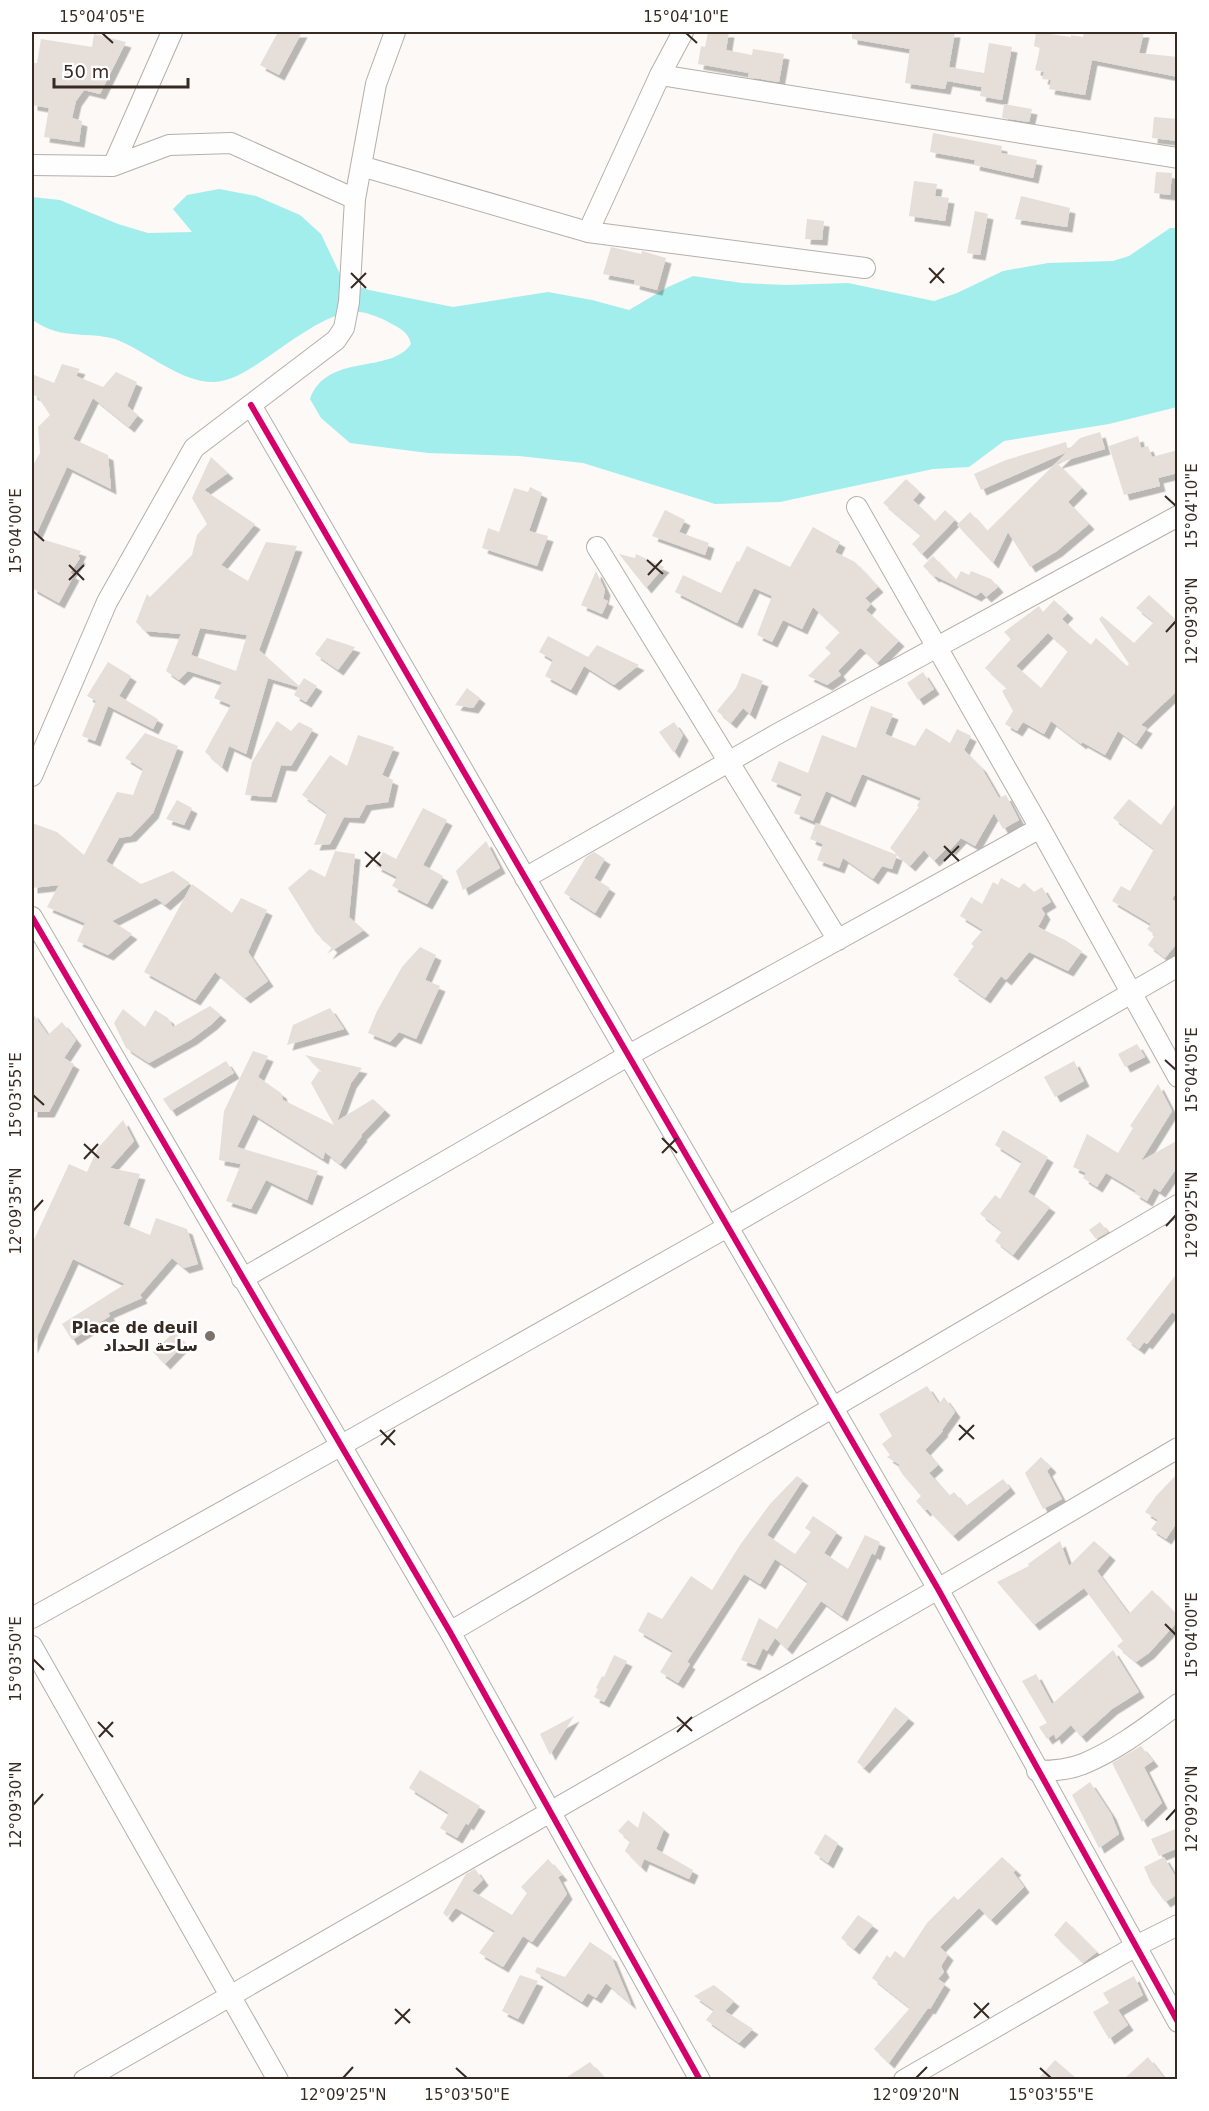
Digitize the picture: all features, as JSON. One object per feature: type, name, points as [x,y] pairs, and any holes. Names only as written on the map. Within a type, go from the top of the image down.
[{"type":"street","points":[[113,166],[172,32]]},
{"type":"street","points":[[32,776],[107,602],[194,448],[336,340],[344,328],[349,302],[355,199],[376,84],[396,32]]},
{"type":"street","points":[[588,232],[682,32]]},
{"type":"street","points":[[660,75],[1178,158]]},
{"type":"street","points":[[32,165],[113,166],[169,145],[231,143],[355,199]]},
{"type":"street","points":[[361,166],[588,232],[865,267]]},
{"type":"street","points":[[251,405],[938,1589],[1178,2022]]},
{"type":"street","points":[[857,507],[1040,828],[1129,993],[1178,1077]]},
{"type":"street","points":[[525,878],[936,646],[1178,516]]},
{"type":"street","points":[[597,547],[838,940]]},
{"type":"street","points":[[242,1279],[629,1055],[1040,828]]},
{"type":"street","points":[[32,917],[450,1632],[700,2079]]},
{"type":"street","points":[[32,1618],[729,1226],[1178,966]]},
{"type":"street","points":[[450,1632],[1178,1205]]},
{"type":"street","points":[[84,2079],[938,1589],[1178,1448]]},
{"type":"street","points":[[32,1646],[278,2079]]},
{"type":"street","points":[[1037,1771],[1057,1770],[1082,1764],[1144,1730],[1178,1704]]},
{"type":"street","points":[[904,2079],[1136,1946],[1178,1925]]},
{"type":"water","points":[[219,189],[256,196],[300,215],[321,234],[340,274],[355,285],[369,290],[453,307],[548,292],[629,310],[668,287],[693,276],[742,283],[786,285],[848,283],[934,301],[957,293],[1003,271],[1048,263],[1113,261],[1129,256],[1170,228],[1177,228],[1177,407],[1109,424],[1004,441],[969,467],[933,469],[780,502],[715,504],[583,463],[519,456],[428,453],[350,443],[321,418],[310,399],[318,384],[344,369],[389,359],[401,353],[411,344],[401,329],[366,313],[351,312],[327,319],[246,371],[215,382],[202,381],[176,372],[115,339],[60,332],[32,320],[32,197],[60,200],[118,224],[148,233],[192,232],[173,209],[187,195]]},
{"type":"building","points":[[278,32],[302,32],[279,75],[260,65]]},
{"type":"building","points":[[708,32],[729,32],[726,50],[752,55],[753,49],[784,54],[779,82],[748,77],[749,73],[698,64],[701,46],[705,47]]},
{"type":"building","points":[[852,32],[955,32],[949,67],[984,73],[989,43],[1012,47],[1002,100],[980,96],[982,87],[947,81],[945,89],[905,83],[910,49],[852,39]]},
{"type":"building","points":[[1036,32],[1083,37],[1084,32],[1144,32],[1139,53],[1178,57],[1178,77],[1092,60],[1085,95],[1049,89],[1051,80],[1042,79],[1044,72],[1035,70],[1040,48],[1034,46]]},
{"type":"building","points":[[94,34],[126,42],[100,94],[84,90],[76,101],[72,118],[82,121],[79,142],[44,137],[49,108],[32,105],[32,63],[37,63],[41,39],[92,47]]},
{"type":"building","points":[[1004,104],[1032,109],[1029,122],[1002,118]]},
{"type":"building","points":[[1154,117],[1178,119],[1178,141],[1152,138]]},
{"type":"building","points":[[933,133],[1002,146],[1001,153],[1037,160],[1033,178],[974,165],[975,160],[930,152]]},
{"type":"building","points":[[1156,172],[1172,173],[1170,195],[1154,193]]},
{"type":"building","points":[[914,181],[937,184],[935,196],[949,198],[945,221],[909,216]]},
{"type":"building","points":[[1021,196],[1070,208],[1067,227],[1015,219]]},
{"type":"building","points":[[975,211],[988,214],[980,255],[967,253]]},
{"type":"building","points":[[807,219],[824,221],[822,240],[805,239]]},
{"type":"building","points":[[611,247],[641,254],[642,251],[666,258],[657,290],[634,284],[635,280],[603,274]]},
{"type":"building","points":[[62,364],[80,369],[76,376],[103,387],[116,372],[137,382],[127,406],[138,415],[129,427],[93,398],[73,439],[108,455],[111,489],[67,467],[35,537],[81,551],[78,557],[80,558],[70,573],[74,575],[59,603],[32,588],[32,467],[40,453],[38,427],[50,415],[38,397],[32,394],[32,374],[54,383]]},
{"type":"building","points":[[1100,432],[1105,449],[1057,463],[1082,488],[1068,502],[1089,524],[1057,551],[1030,567],[1008,532],[993,563],[957,525],[970,512],[987,531],[1067,452],[981,490],[974,474],[1006,460],[1066,442],[1068,450],[1080,438]]},
{"type":"building","points":[[1138,436],[1141,448],[1148,446],[1152,457],[1178,450],[1178,473],[1158,478],[1160,486],[1124,495],[1109,446]]},
{"type":"building","points":[[211,457],[228,473],[204,490],[255,524],[221,565],[248,581],[266,542],[297,546],[259,650],[299,686],[304,678],[317,686],[306,702],[294,695],[298,687],[268,678],[246,754],[229,746],[222,767],[205,752],[231,705],[214,698],[222,682],[188,671],[179,680],[166,671],[181,634],[145,631],[136,622],[147,594],[150,597],[192,555],[197,535],[207,524],[192,498]],"holes":[[[200,628],[247,635],[236,671],[191,655]]]},
{"type":"building","points":[[906,479],[920,492],[913,500],[935,521],[945,510],[955,520],[922,554],[912,544],[921,535],[883,503]]},
{"type":"building","points":[[530,487],[542,493],[529,531],[548,536],[537,566],[482,548],[488,528],[499,532],[514,488],[528,492]]},
{"type":"building","points":[[665,510],[685,520],[679,532],[709,543],[705,555],[652,536]]},
{"type":"building","points":[[813,527],[840,542],[835,552],[855,562],[878,587],[865,598],[871,604],[866,610],[899,641],[877,663],[861,648],[859,649],[838,671],[841,675],[827,685],[808,676],[831,653],[825,648],[840,632],[813,607],[802,629],[783,620],[772,642],[757,635],[772,596],[754,588],[737,623],[675,592],[683,575],[721,593],[747,546],[790,567]]},
{"type":"building","points":[[619,554],[635,558],[636,554],[664,567],[646,588]]},
{"type":"building","points":[[933,556],[956,580],[961,571],[969,575],[971,571],[991,579],[998,587],[986,597],[981,592],[976,596],[934,577],[923,566]]},
{"type":"building","points":[[596,571],[605,590],[603,599],[608,601],[602,614],[581,605]]},
{"type":"building","points":[[1149,595],[1178,622],[1178,690],[1141,725],[1147,728],[1136,744],[1118,731],[1105,755],[1082,742],[1081,744],[1051,721],[1044,734],[1023,722],[1017,731],[1005,724],[1013,711],[1002,691],[1007,688],[985,668],[1011,639],[1004,632],[1039,606],[1043,612],[1054,600],[1068,613],[1062,619],[1072,629],[1091,645],[1096,638],[1127,666],[1129,664],[1099,619],[1102,616],[1134,643],[1154,622],[1136,608]],"holes":[[[1048,633],[1068,651],[1041,688],[1016,666]]]},
{"type":"building","points":[[548,636],[588,657],[597,645],[639,665],[614,685],[584,666],[571,690],[545,676],[553,660],[539,652]]},
{"type":"building","points":[[327,638],[355,647],[338,670],[315,654]]},
{"type":"building","points":[[108,662],[131,676],[119,696],[158,719],[153,729],[108,706],[95,741],[82,736],[96,701],[87,696]]},
{"type":"building","points":[[923,672],[934,689],[918,700],[907,683]]},
{"type":"building","points":[[742,673],[763,681],[750,714],[743,708],[731,723],[717,711],[736,688]]},
{"type":"building","points":[[467,688],[480,698],[473,708],[455,705]]},
{"type":"building","points":[[871,706],[893,714],[885,734],[915,746],[926,728],[950,743],[957,729],[971,736],[964,750],[981,767],[999,798],[1006,795],[1019,820],[1003,829],[994,813],[975,846],[961,838],[950,850],[948,847],[934,861],[924,850],[910,866],[890,848],[919,807],[917,806],[921,798],[862,774],[850,802],[826,791],[813,821],[794,813],[802,794],[771,781],[779,761],[808,773],[822,735],[856,748]]},
{"type":"building","points":[[277,721],[291,731],[299,722],[313,729],[291,766],[281,765],[271,797],[245,795],[252,762]]},
{"type":"building","points":[[674,722],[683,735],[674,753],[659,732]]},
{"type":"building","points":[[145,733],[178,746],[153,813],[131,836],[119,838],[106,861],[141,884],[173,871],[190,883],[165,905],[156,898],[112,921],[132,934],[108,955],[77,941],[85,923],[47,907],[59,885],[32,888],[32,823],[57,832],[84,855],[117,792],[133,795],[143,769],[125,758]]},
{"type":"building","points":[[358,735],[394,747],[382,775],[393,780],[388,802],[366,805],[359,818],[344,817],[330,844],[314,845],[327,813],[302,795],[330,755],[347,766]]},
{"type":"building","points":[[1129,799],[1161,825],[1178,800],[1178,890],[1172,899],[1178,904],[1178,942],[1165,958],[1148,945],[1155,935],[1147,929],[1151,924],[1112,901],[1121,886],[1130,891],[1154,849],[1113,818]]},
{"type":"building","points":[[177,800],[192,808],[184,825],[166,819]]},
{"type":"building","points":[[423,808],[447,820],[423,865],[443,876],[427,904],[392,886],[397,877],[376,866],[383,852],[396,859]]},
{"type":"building","points":[[816,823],[897,855],[892,869],[882,866],[873,879],[843,858],[839,868],[817,860],[823,844],[810,839]]},
{"type":"building","points":[[486,841],[500,868],[463,890],[456,871]]},
{"type":"building","points":[[335,851],[355,854],[349,917],[364,930],[327,954],[332,947],[316,933],[288,888],[310,869],[325,877]]},
{"type":"building","points":[[594,852],[605,859],[594,878],[610,888],[595,913],[564,893],[586,857]]},
{"type":"building","points":[[1001,878],[1019,888],[1024,883],[1034,892],[1042,887],[1051,902],[1041,908],[1045,914],[1038,927],[1082,951],[1068,971],[1029,952],[1006,980],[1001,976],[985,998],[953,975],[974,946],[971,944],[983,930],[960,916],[971,897],[982,904],[993,882],[998,885]]},
{"type":"building","points":[[192,884],[232,913],[241,898],[267,910],[248,952],[268,981],[245,998],[215,972],[195,1000],[144,972]]},
{"type":"building","points":[[420,947],[436,955],[425,980],[440,986],[416,1039],[399,1032],[390,1042],[368,1033],[377,1011],[402,967]]},
{"type":"building","points":[[210,1006],[221,1015],[212,1024],[192,1039],[149,1063],[126,1048],[114,1023],[123,1009],[145,1027],[155,1010],[168,1018],[173,1027]]},
{"type":"building","points":[[330,1008],[344,1029],[287,1045],[293,1025]]},
{"type":"building","points":[[32,1012],[48,1035],[62,1022],[76,1040],[64,1058],[74,1064],[49,1112],[32,1112]]},
{"type":"building","points":[[1137,1044],[1145,1057],[1125,1067],[1118,1054]]},
{"type":"building","points":[[253,1051],[268,1056],[258,1077],[281,1093],[283,1100],[334,1125],[311,1083],[319,1071],[323,1073],[305,1055],[362,1068],[351,1083],[337,1121],[373,1099],[385,1110],[361,1135],[340,1164],[325,1152],[323,1159],[253,1114],[237,1147],[318,1171],[307,1200],[266,1180],[251,1209],[226,1201],[241,1164],[219,1160],[224,1111]]},
{"type":"building","points":[[226,1061],[234,1073],[171,1111],[163,1099]]},
{"type":"building","points":[[1074,1061],[1084,1081],[1055,1097],[1044,1077]]},
{"type":"building","points":[[1158,1084],[1172,1111],[1141,1161],[1178,1140],[1178,1166],[1160,1192],[1154,1188],[1147,1201],[1134,1193],[1136,1191],[1106,1173],[1097,1187],[1083,1178],[1086,1173],[1073,1167],[1087,1134],[1118,1153],[1133,1128],[1130,1126]]},
{"type":"building","points":[[123,1120],[134,1141],[110,1168],[140,1174],[123,1224],[150,1235],[156,1218],[187,1229],[198,1264],[184,1268],[172,1258],[140,1295],[142,1298],[108,1313],[110,1316],[72,1340],[62,1324],[125,1284],[73,1259],[32,1348],[32,1244],[69,1164],[87,1172],[98,1148]]},
{"type":"building","points":[[1003,1130],[1048,1157],[1028,1192],[1050,1207],[1013,1255],[995,1241],[1002,1231],[980,1214],[995,1195],[1000,1199],[1022,1162],[995,1145]]},
{"type":"building","points":[[1100,1222],[1108,1232],[1096,1239],[1089,1230]]},
{"type":"building","points":[[1178,1272],[1178,1316],[1172,1312],[1147,1344],[1144,1342],[1139,1349],[1126,1339]]},
{"type":"building","points":[[174,1332],[185,1343],[165,1364],[153,1352]]},
{"type":"building","points":[[927,1386],[939,1404],[944,1397],[955,1412],[943,1431],[925,1450],[938,1465],[929,1473],[949,1496],[954,1492],[966,1506],[1003,1479],[1010,1488],[953,1536],[916,1501],[921,1496],[903,1475],[898,1467],[900,1465],[887,1457],[890,1455],[882,1444],[892,1436],[879,1414]]},
{"type":"building","points":[[1041,1457],[1051,1467],[1047,1471],[1062,1499],[1043,1509],[1025,1473]]},
{"type":"building","points":[[1178,1473],[1178,1521],[1166,1539],[1151,1529],[1158,1520],[1145,1512],[1156,1496]]},
{"type":"building","points":[[797,1476],[803,1480],[767,1535],[795,1554],[811,1532],[805,1528],[813,1516],[837,1532],[824,1553],[848,1569],[865,1535],[880,1542],[875,1555],[872,1553],[842,1616],[821,1601],[787,1649],[775,1638],[767,1651],[763,1648],[755,1665],[741,1660],[759,1618],[777,1629],[808,1582],[775,1559],[760,1584],[744,1574],[687,1662],[690,1664],[678,1683],[660,1672],[673,1651],[638,1631],[648,1612],[662,1619],[691,1576],[712,1590],[740,1545],[770,1504]]},
{"type":"building","points":[[1060,1541],[1069,1566],[1094,1541],[1110,1555],[1097,1571],[1129,1614],[1152,1590],[1178,1616],[1178,1621],[1149,1653],[1136,1662],[1117,1646],[1123,1641],[1084,1588],[1034,1625],[997,1582],[1029,1566],[1028,1564]]},
{"type":"building","points":[[1113,1650],[1139,1692],[1112,1709],[1081,1737],[1071,1725],[1056,1739],[1054,1734],[1047,1739],[1039,1727],[1047,1723],[1022,1681],[1036,1674],[1052,1704]]},
{"type":"building","points":[[614,1655],[627,1661],[604,1702],[594,1697],[598,1689],[596,1688]]},
{"type":"building","points":[[895,1707],[909,1718],[864,1768],[857,1762]]},
{"type":"building","points":[[574,1716],[550,1755],[540,1734]]},
{"type":"building","points":[[1141,1746],[1153,1761],[1144,1767],[1162,1803],[1142,1822],[1112,1763]]},
{"type":"building","points":[[420,1770],[480,1806],[457,1838],[440,1828],[449,1813],[409,1788]]},
{"type":"building","points":[[1090,1782],[1111,1814],[1119,1834],[1099,1848],[1072,1795]]},
{"type":"building","points":[[643,1811],[664,1829],[656,1849],[693,1870],[689,1879],[644,1859],[641,1867],[625,1851],[630,1841],[618,1831],[628,1820],[638,1828]]},
{"type":"building","points":[[1178,1828],[1178,1848],[1159,1856],[1151,1839]]},
{"type":"building","points":[[825,1834],[838,1843],[828,1863],[814,1853]]},
{"type":"building","points":[[1002,1857],[1016,1870],[1013,1872],[1024,1887],[991,1920],[979,1908],[940,1947],[948,1955],[941,1966],[944,1972],[938,1979],[945,1984],[930,2009],[928,2008],[889,2063],[874,2049],[910,2008],[872,1978],[887,1955],[890,1958],[895,1951],[904,1958],[927,1923],[954,1896],[958,1900]]},
{"type":"building","points":[[1164,1857],[1178,1881],[1178,1894],[1165,1902],[1151,1883],[1144,1867]]},
{"type":"building","points":[[548,1859],[562,1875],[558,1877],[567,1894],[532,1942],[523,1936],[503,1967],[479,1953],[495,1931],[456,1908],[447,1917],[443,1913],[466,1874],[475,1869],[483,1880],[472,1891],[512,1915],[527,1893],[521,1887]]},
{"type":"building","points":[[858,1915],[873,1925],[854,1949],[841,1938]]},
{"type":"building","points":[[1066,1921],[1097,1952],[1083,1963],[1054,1935]]},
{"type":"building","points":[[590,1942],[611,1956],[631,2004],[606,1983],[596,1998],[588,1993],[582,2002],[535,1972],[537,1967],[565,1977]]},
{"type":"building","points":[[520,1975],[538,1981],[518,2019],[502,2011]]},
{"type":"building","points":[[1134,1976],[1143,1995],[1118,2010],[1128,2025],[1109,2039],[1093,2012],[1109,2003],[1103,1993]]},
{"type":"building","points":[[714,1985],[734,2001],[725,2011],[753,2029],[739,2043],[706,2020],[714,2010],[694,1996]]},
{"type":"building","points":[[1148,2057],[1165,2079],[1124,2079]]},
{"type":"building","points":[[1055,2060],[1077,2079],[1038,2079]]},
{"type":"building","points":[[590,2062],[605,2079],[564,2079]]},
{"type":"cycle path","points":[[251,405],[938,1589],[1178,2022]]},
{"type":"cycle path","points":[[32,917],[450,1632],[700,2080]]},
{"type":"place","name":"Place de deuil ساحة الحداد","points":[[210,1336]]}]
